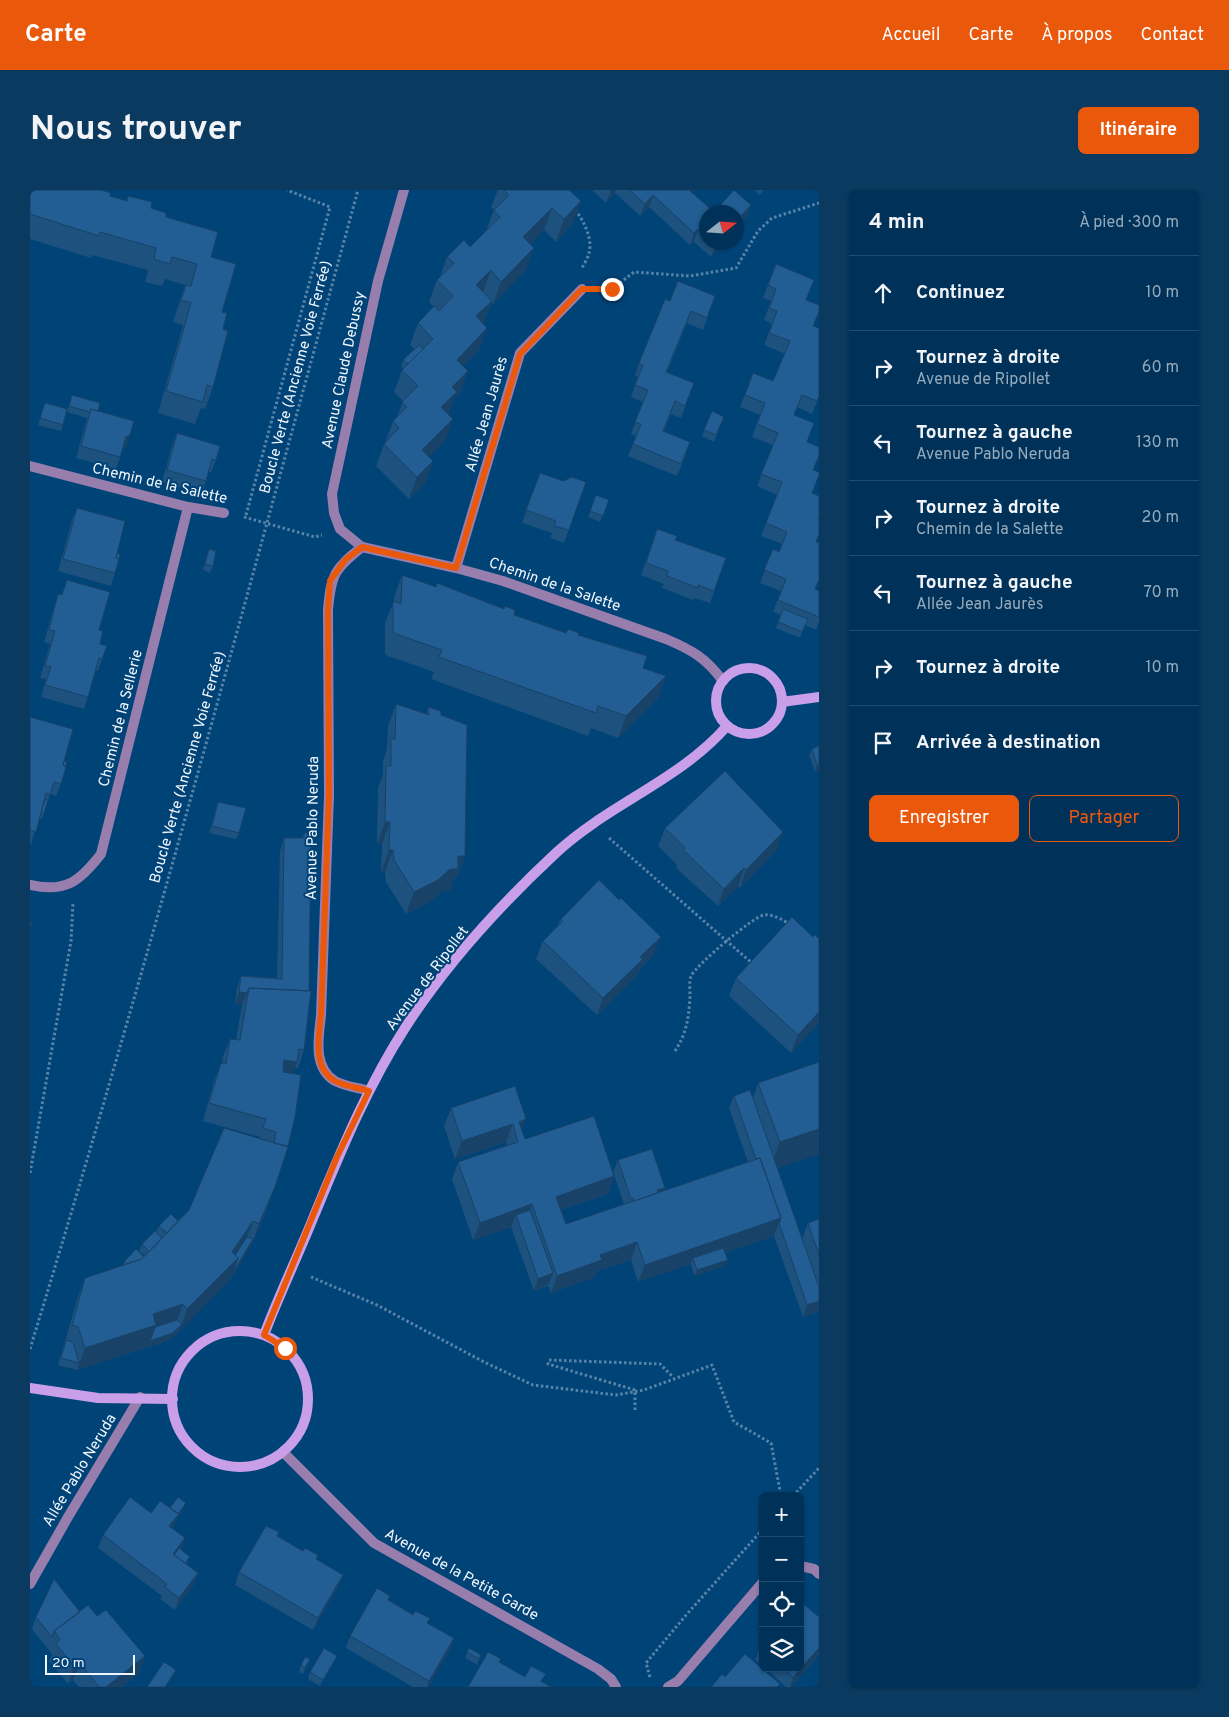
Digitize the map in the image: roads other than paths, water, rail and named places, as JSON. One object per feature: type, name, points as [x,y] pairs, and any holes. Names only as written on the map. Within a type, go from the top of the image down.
[{"type":"street","name":"Avenue Claude Debussy","points":[[362,547],[340,529],[334,513],[332,494],[378,281],[404,190]]},
{"type":"street","name":"Allée Jean Jaurès","points":[[456,568],[520,354],[582,289]]},
{"type":"street","name":"Chemin de la Salette","points":[[30,466],[188,507],[224,513]]},
{"type":"street","name":"Chemin de la Sellerie","points":[[30,885],[54,887],[75,883],[89,870],[101,854],[188,507]]},
{"type":"street","name":"Chemin de la Salette","points":[[362,547],[456,568],[503,581],[624,623],[690,649],[711,664],[723,681]]},
{"type":"street","name":"Avenue Pablo Neruda","points":[[362,547],[345,560],[330,581],[328,610],[329,795],[318,1050],[323,1067],[334,1080],[369,1091]]},
{"type":"street","points":[[740,670],[760,670],[776,682],[782,702],[778,718],[766,730],[746,734],[727,726],[722,720],[716,705],[717,696],[723,681],[740,670]]},
{"type":"street","points":[[782,702],[819,697]]},
{"type":"street","name":"Avenue de Ripollet","points":[[264,1335],[337,1157],[369,1091],[405,1027],[451,966],[493,917],[558,851],[610,811],[685,766],[711,745],[727,726]]},
{"type":"street","points":[[247,1331],[264,1335],[285,1348],[296,1361],[304,1376],[307,1408],[303,1425],[295,1439],[283,1452],[269,1460],[244,1466],[228,1465],[212,1460],[197,1451],[181,1432],[173,1399],[175,1382],[181,1366],[198,1346],[213,1337],[230,1332],[247,1331]]},
{"type":"street","points":[[30,1388],[98,1398],[140,1397],[173,1399]]},
{"type":"street","name":"Allée Pablo Neruda","points":[[30,1584],[140,1397]]},
{"type":"street","name":"Avenue de la Petite Garde","points":[[283,1452],[374,1543],[598,1669],[616,1687]]},
{"type":"street","points":[[804,1567],[814,1569],[819,1574]]},
{"type":"street","points":[[668,1687],[678,1681],[759,1587]]}]
